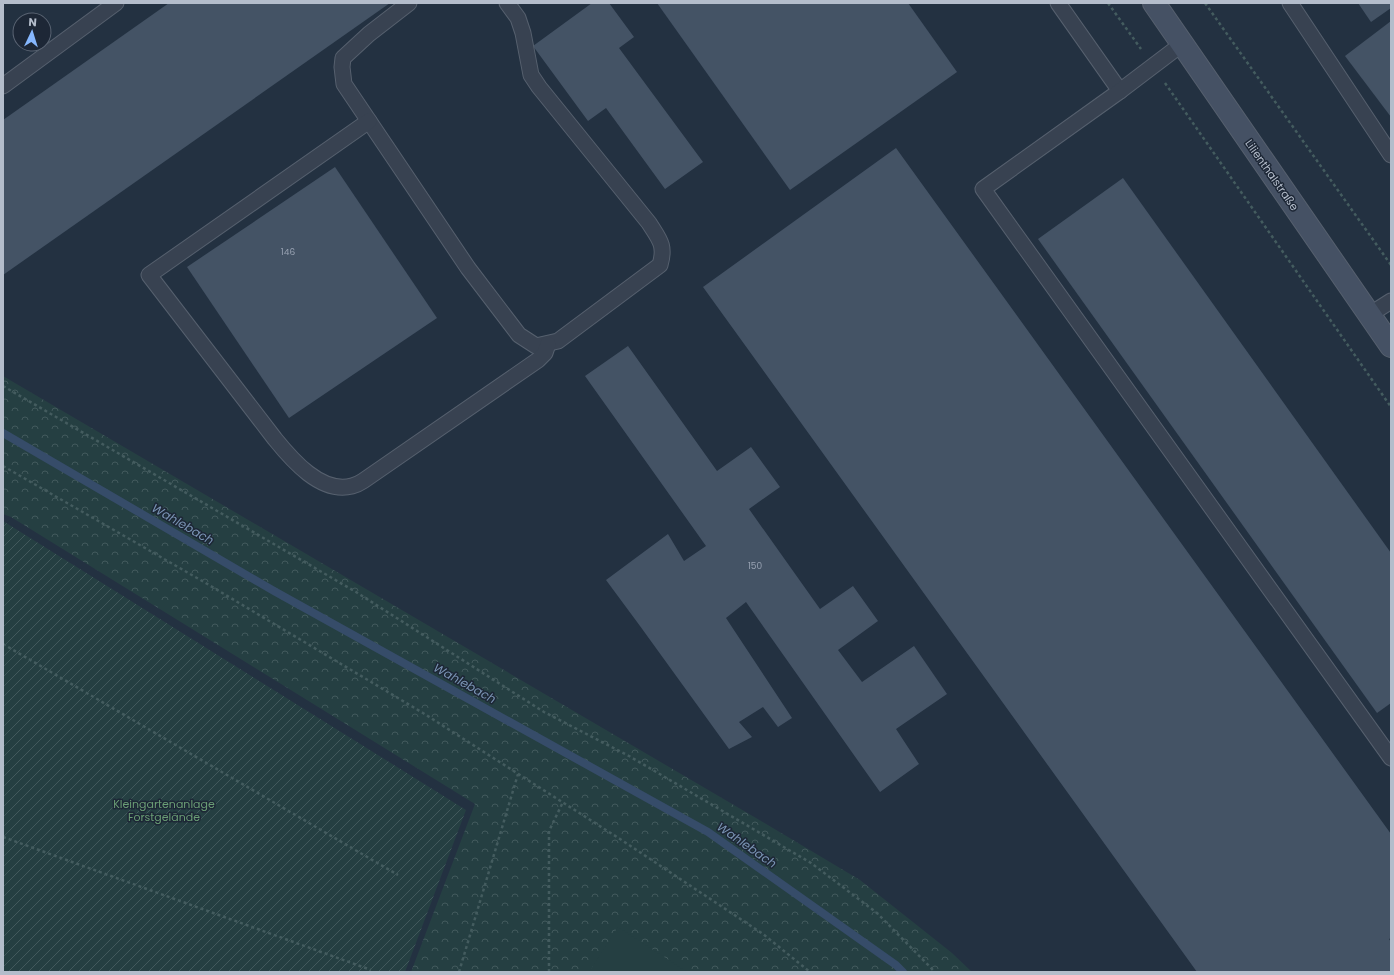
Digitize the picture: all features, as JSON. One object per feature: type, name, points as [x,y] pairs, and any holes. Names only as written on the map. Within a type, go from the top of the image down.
[{"type":"main road","name":"Lilienthalstraße","points":[[1154,3],[1391,346]]},
{"type":"lane","points":[[3,86],[116,3]]},
{"type":"lane","points":[[410,3],[368,34],[344,58],[342,67],[344,84],[468,268],[519,334],[536,346],[558,341],[660,264],[664,253],[660,239],[531,75],[523,33],[518,18],[507,3]]},
{"type":"lane","points":[[1058,3],[1120,91]]},
{"type":"lane","points":[[1290,3],[1391,155]]},
{"type":"lane","points":[[1182,44],[1154,67],[983,188],[1391,758]]},
{"type":"lane","points":[[369,121],[149,275],[291,459],[318,481],[337,486],[351,486],[363,481],[538,360],[546,352],[548,344]]},
{"type":"lane","points":[[1369,314],[1391,301]]},
{"type":"path","points":[[1108,3],[1391,407]]},
{"type":"path","points":[[1205,3],[1391,265]]},
{"type":"path","points":[[3,386],[356,592],[544,712],[629,756],[811,863],[876,913],[935,972]]},
{"type":"path","points":[[3,466],[204,582],[423,713],[764,934],[810,972]]},
{"type":"path","points":[[3,644],[398,875]]},
{"type":"path","points":[[459,972],[518,774]]},
{"type":"path","points":[[549,972],[549,831],[562,802]]},
{"type":"path","points":[[3,836],[371,970]]},
{"type":"green space","points":[[3,376],[860,880],[952,953],[972,972],[411,972],[475,804],[11,517],[3,514]]},
{"type":"green space","name":"Kleingartenanlage Forstgelände","points":[[3,521],[466,810],[405,972],[3,972]]},
{"type":"green space","points":[[618,927],[687,972],[589,972]]},
{"type":"building","points":[[169,3],[390,3],[3,275],[3,120]]},
{"type":"building","points":[[592,3],[609,3],[634,37],[619,48],[703,162],[665,189],[606,108],[588,121],[533,46]]},
{"type":"building","points":[[657,3],[908,3],[957,72],[790,190]]},
{"type":"building","points":[[1358,3],[1391,3],[1391,8],[1371,22]]},
{"type":"building","points":[[1391,21],[1391,117],[1345,56]]},
{"type":"building","points":[[896,148],[1391,834],[1391,938],[1389,939],[1391,942],[1391,972],[1197,972],[703,287]]},
{"type":"building","points":[[335,167],[437,318],[289,418],[187,267]]},
{"type":"building","points":[[1123,178],[1391,553],[1391,703],[1377,713],[1038,239]]},
{"type":"building","points":[[628,346],[717,471],[751,447],[780,487],[749,509],[820,609],[853,586],[878,621],[838,650],[862,682],[914,646],[947,694],[896,729],[919,764],[880,792],[746,602],[726,618],[792,718],[778,727],[763,707],[739,722],[752,737],[729,749],[606,580],[668,534],[684,561],[706,546],[585,376]]},
{"type":"waterway","name":"Wahlebach","points":[[3,433],[274,591],[708,832],[896,965],[903,972]]}]
